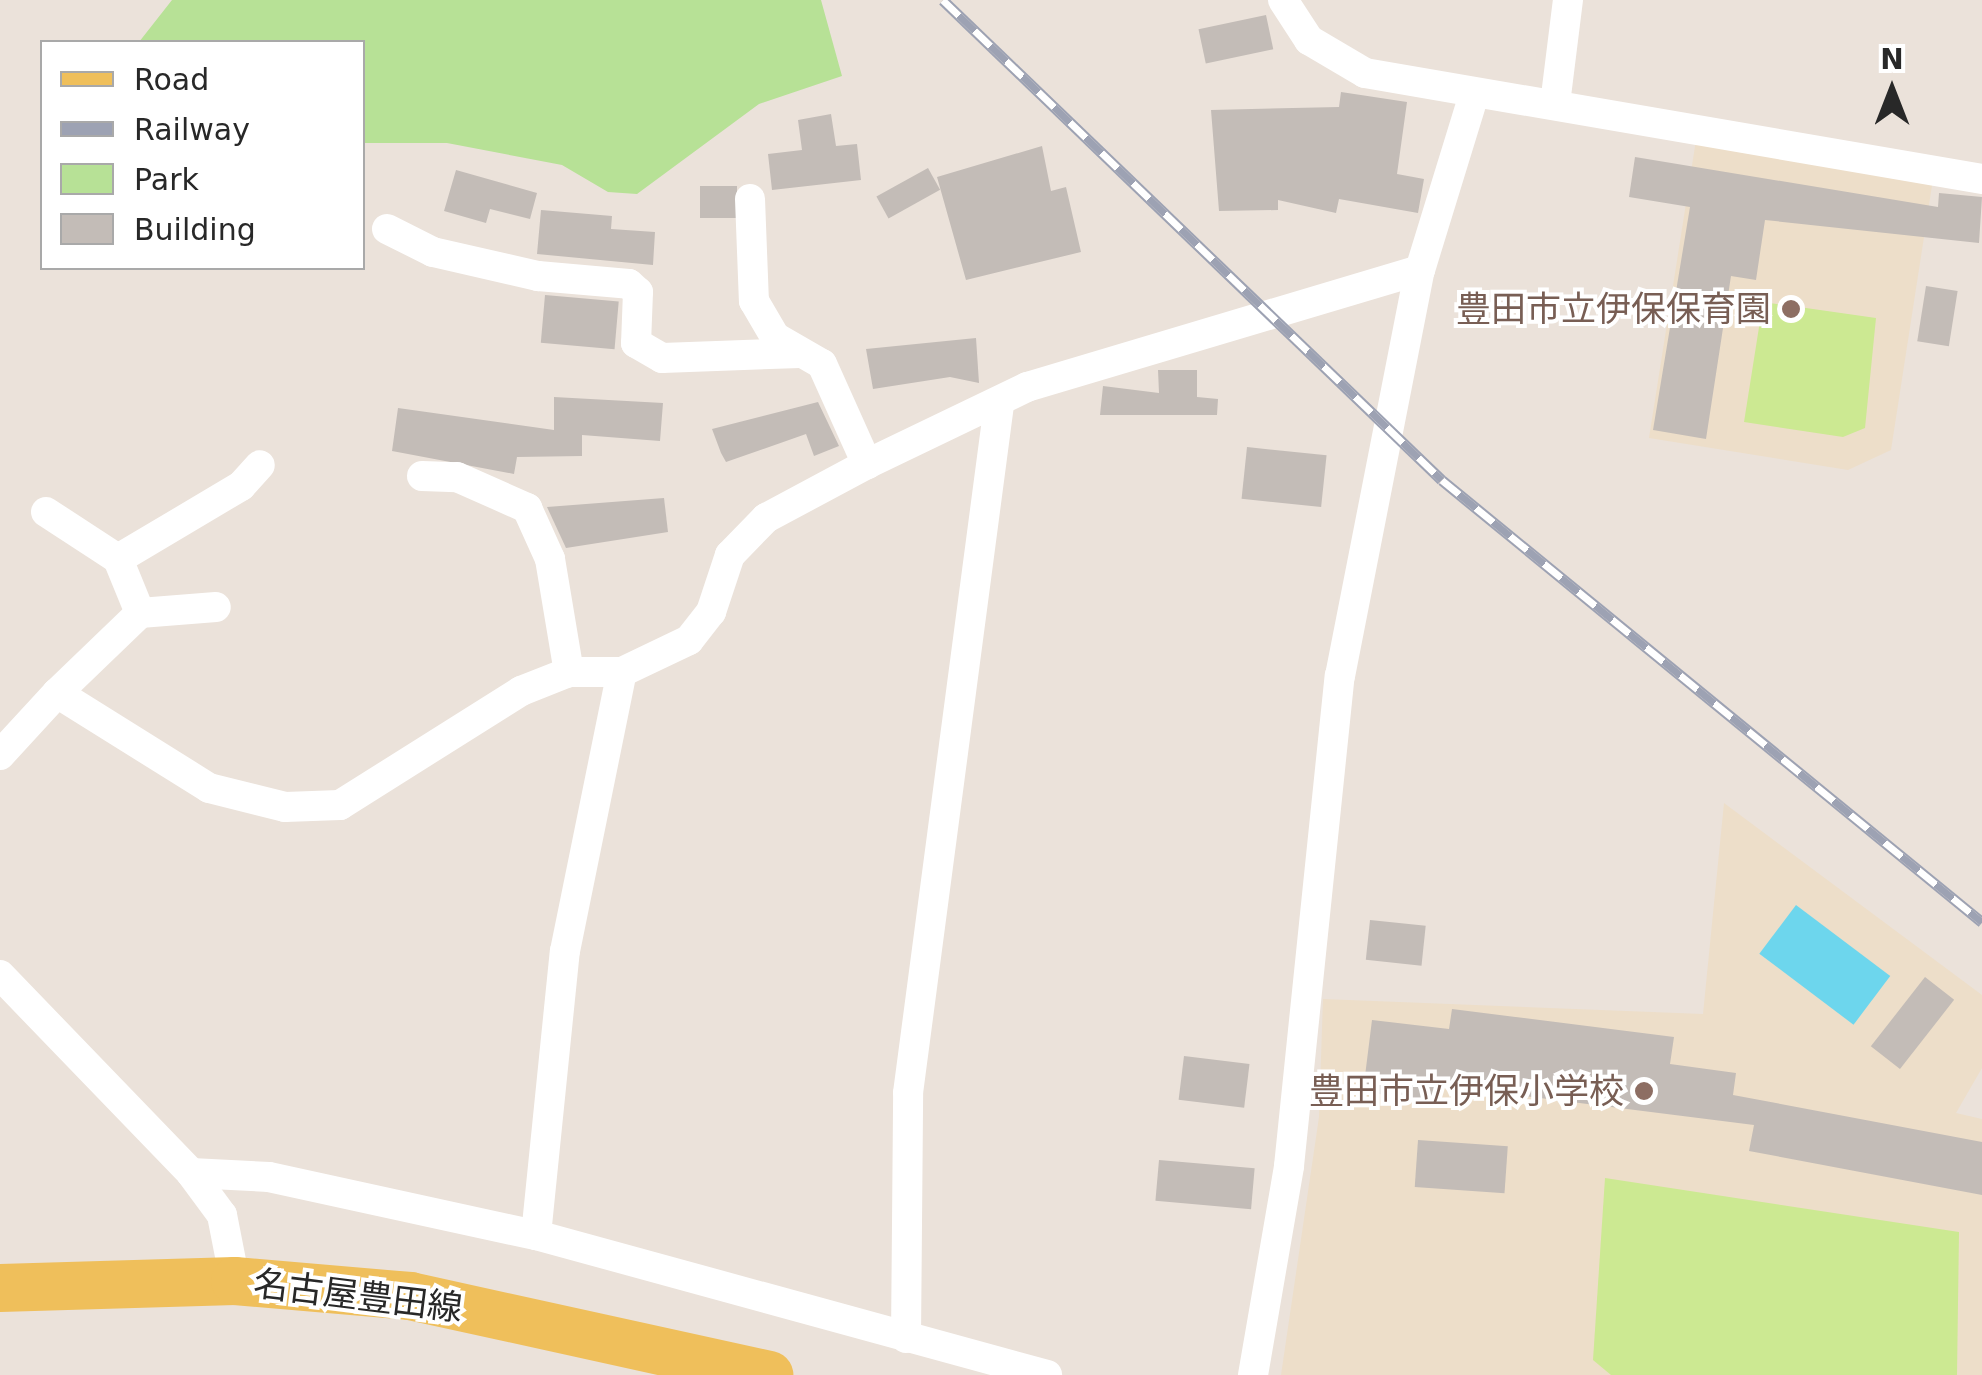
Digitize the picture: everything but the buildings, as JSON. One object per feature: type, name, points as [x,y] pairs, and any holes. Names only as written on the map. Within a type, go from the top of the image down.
[{"type":"main road","name":"名古屋豊田線","points":[[0,1288],[236,1282],[410,1296],[769,1375]]},
{"type":"street","points":[[1282,0],[1286,15],[1337,62],[1474,95],[1555,104],[1982,179]]},
{"type":"street","points":[[1555,104],[1568,0]]},
{"type":"street","points":[[1253,1375],[1290,1166],[1340,676],[1420,270],[1474,95]]},
{"type":"street","points":[[750,199],[754,301],[775,337],[837,386],[867,464]]},
{"type":"street","points":[[387,229],[485,264],[630,284],[638,292],[636,343],[662,358],[800,353]]},
{"type":"street","points":[[57,693],[209,788],[313,809],[362,797],[474,716],[569,672],[622,672],[690,640],[711,612],[730,555],[766,518],[867,464],[999,405],[1038,383],[1420,270]]},
{"type":"street","points":[[906,1338],[908,1093],[999,405]]},
{"type":"street","points":[[118,558],[240,486],[260,465]]},
{"type":"street","points":[[422,476],[458,478],[527,508],[550,558],[569,672]]},
{"type":"street","points":[[46,512],[118,558],[140,613]]},
{"type":"street","points":[[0,755],[140,613],[216,607]]},
{"type":"street","points":[[536,1235],[566,951],[622,672]]},
{"type":"street","points":[[0,975],[191,1173],[222,1215],[236,1282]]},
{"type":"street","points":[[191,1173],[269,1176],[536,1235],[1048,1375]]},
{"type":"shaded area","name":"豊田市立伊保保育園","points":[[1696,140],[1933,179],[1891,450],[1848,470],[1649,438]]},
{"type":"shaded area","name":"豊田市立伊保小学校","points":[[1724,803],[1982,995],[1982,1068],[1956,1113],[1982,1119],[1982,1375],[1281,1375],[1319,1117],[1323,999],[1703,1014]]},
{"type":"green space","points":[[172,0],[821,0],[842,76],[759,104],[637,194],[608,192],[562,165],[447,143],[365,143],[365,40],[141,40]]},
{"type":"green space","points":[[1763,302],[1876,318],[1865,428],[1843,437],[1744,422]]},
{"type":"green space","points":[[1605,1178],[1959,1232],[1957,1375],[1611,1375],[1593,1360]]},
{"type":"water","points":[[1796,905],[1890,976],[1854,1025],[1759,954]]},
{"type":"railway","points":[[943,0],[1442,480],[1982,922]]},
{"type":"place","name":"豊田市立伊保保育園","points":[[1791,309]]},
{"type":"place","name":"豊田市立伊保小学校","points":[[1644,1091]]}]
